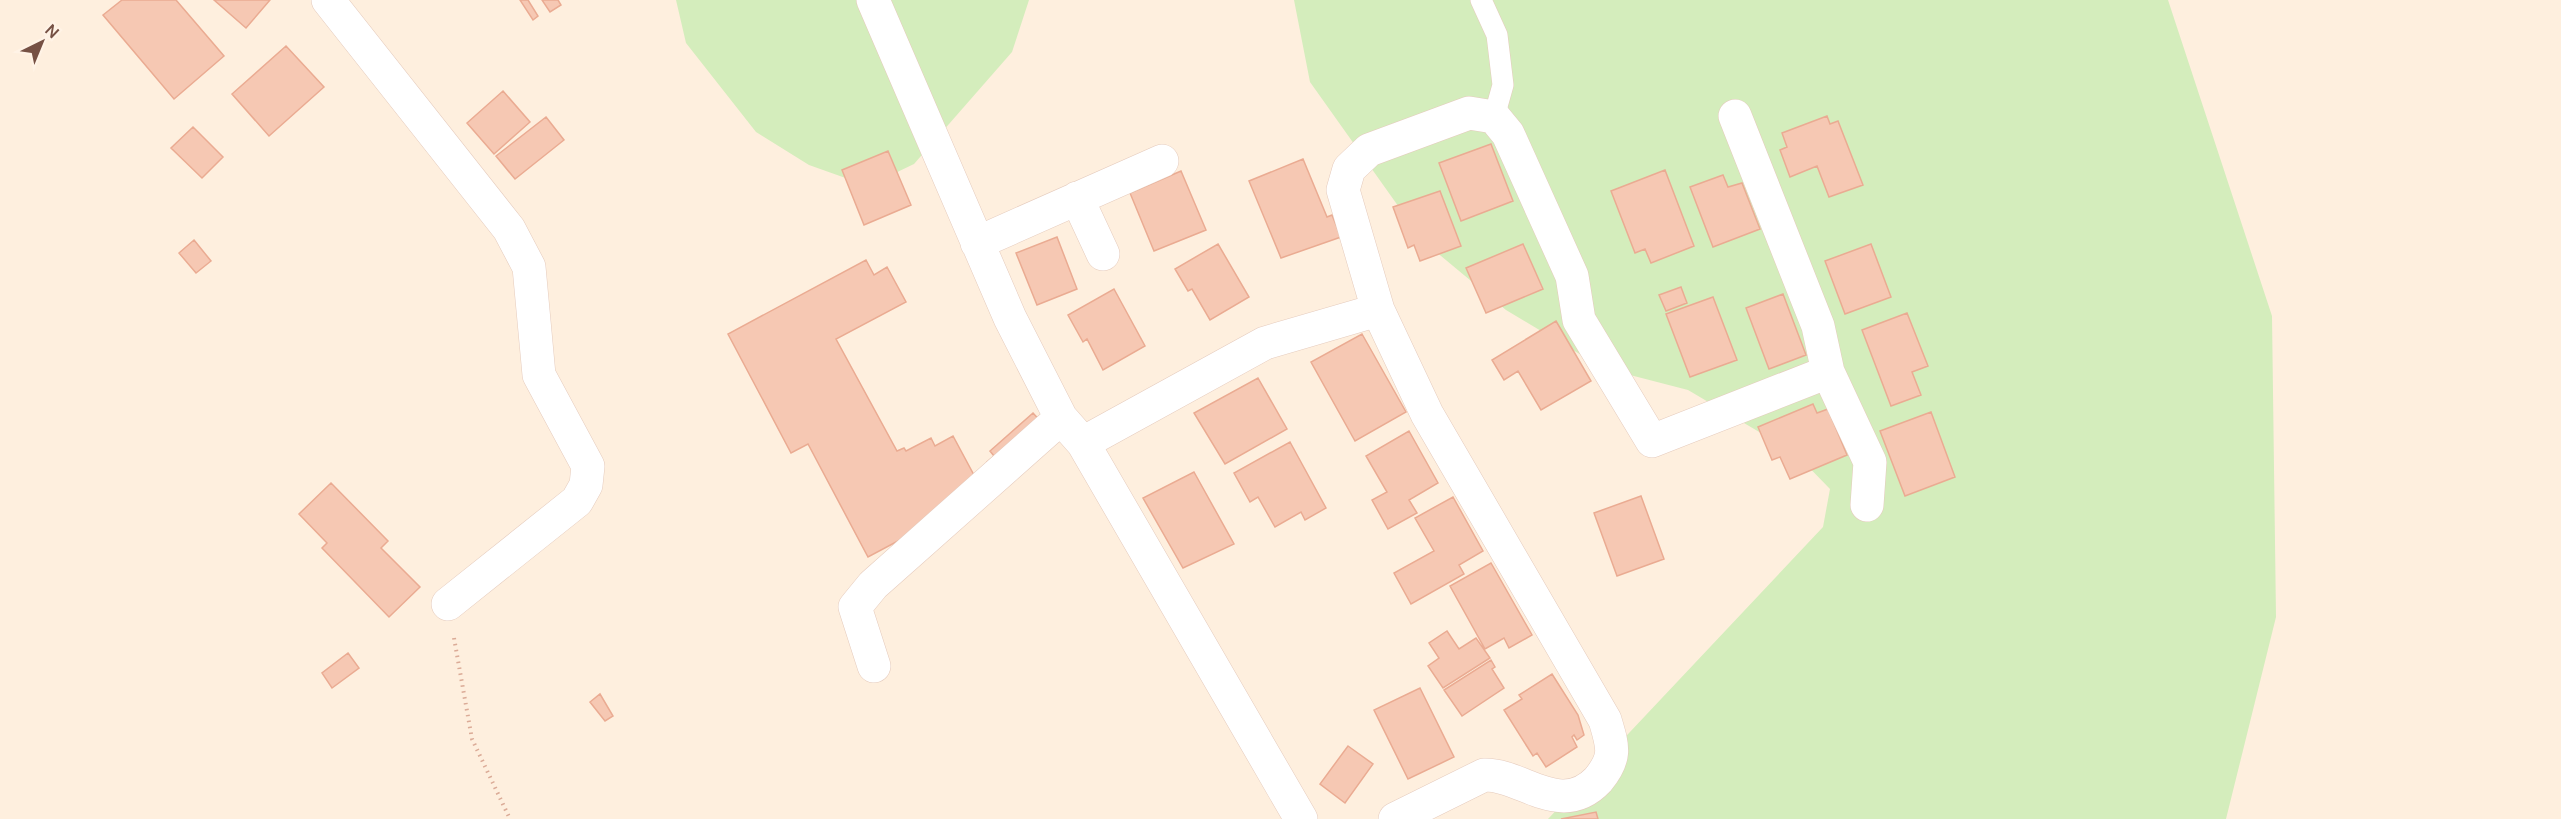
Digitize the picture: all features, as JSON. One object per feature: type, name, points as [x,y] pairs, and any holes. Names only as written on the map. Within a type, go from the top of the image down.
[{"type":"street","points":[[328,0],[509,229],[529,267],[539,375],[588,466],[586,485],[577,501],[448,604]]},
{"type":"street","points":[[873,0],[1010,318],[1061,418],[1083,443],[1301,819]]},
{"type":"street","points":[[1395,819],[1484,775],[1499,775],[1525,789],[1549,798],[1574,798],[1594,786],[1607,769],[1613,749],[1605,720],[1427,414],[1378,310],[1343,190],[1349,170],[1370,150],[1469,113],[1494,117],[1508,134],[1572,276],[1579,320],[1652,441],[1828,372]]},
{"type":"street","points":[[1735,116],[1818,326],[1828,372],[1870,462],[1867,505]]},
{"type":"street","points":[[977,243],[1162,161]]},
{"type":"street","points":[[1077,198],[1103,254]]},
{"type":"street","points":[[1083,443],[1265,343],[1378,310]]},
{"type":"street","points":[[874,666],[855,607],[873,585],[1061,418]]},
{"type":"lane","points":[[1481,0],[1497,35],[1503,85],[1494,117]]},
{"type":"path","points":[[448,604],[472,739],[510,819]]},
{"type":"green space","points":[[676,0],[1029,0],[1012,52],[914,164],[868,186],[809,165],[756,132],[686,43]]},
{"type":"green space","points":[[1294,0],[2168,0],[2272,316],[2276,617],[2226,819],[1548,819],[1823,527],[1830,489],[1795,453],[1688,390],[1603,368],[1506,310],[1423,241],[1310,82]]},
{"type":"building","points":[[122,0],[176,0],[224,56],[174,99],[103,15]]},
{"type":"building","points":[[214,0],[270,0],[246,28]]},
{"type":"building","points":[[520,0],[528,0],[538,16],[533,20]]},
{"type":"building","points":[[542,0],[558,0],[561,5],[550,12]]},
{"type":"building","points":[[286,46],[324,87],[269,136],[232,94]]},
{"type":"building","points":[[503,91],[530,122],[494,154],[467,123]]},
{"type":"building","points":[[1827,116],[1830,124],[1838,121],[1863,185],[1829,197],[1817,166],[1790,177],[1780,150],[1787,147],[1782,133]]},
{"type":"building","points":[[546,117],[564,140],[515,179],[496,156]]},
{"type":"building","points":[[193,127],[223,157],[202,178],[171,148]]},
{"type":"building","points":[[1491,144],[1513,201],[1461,221],[1439,163]]},
{"type":"building","points":[[888,151],[911,205],[864,225],[842,170]]},
{"type":"building","points":[[1303,159],[1327,217],[1332,215],[1341,237],[1281,258],[1249,181]]},
{"type":"building","points":[[1665,170],[1694,246],[1651,263],[1645,249],[1635,253],[1611,191]]},
{"type":"building","points":[[1181,171],[1206,230],[1154,251],[1130,193]]},
{"type":"building","points":[[1723,175],[1728,187],[1742,183],[1760,229],[1713,247],[1690,187]]},
{"type":"building","points":[[1440,191],[1461,246],[1420,261],[1414,245],[1408,248],[1393,207]]},
{"type":"building","points":[[1057,237],[1077,289],[1037,305],[1016,253]]},
{"type":"building","points":[[194,240],[211,261],[196,273],[179,253]]},
{"type":"building","points":[[1218,244],[1249,297],[1210,320],[1192,289],[1188,291],[1175,269]]},
{"type":"building","points":[[1523,244],[1543,289],[1486,313],[1466,268]]},
{"type":"building","points":[[1871,244],[1891,297],[1845,314],[1825,261]]},
{"type":"building","points":[[866,260],[874,275],[887,267],[906,302],[836,339],[897,451],[904,448],[906,451],[931,438],[935,446],[953,436],[982,490],[928,525],[868,557],[808,444],[791,453],[728,334]]},
{"type":"building","points":[[1681,287],[1687,303],[1666,311],[1659,295]]},
{"type":"building","points":[[1114,289],[1145,346],[1103,370],[1087,339],[1083,342],[1068,315]]},
{"type":"building","points":[[1783,294],[1806,355],[1769,369],[1746,308]]},
{"type":"building","points":[[1713,297],[1737,360],[1690,377],[1666,314]]},
{"type":"building","points":[[1907,313],[1928,366],[1912,372],[1921,395],[1891,406],[1862,330]]},
{"type":"building","points":[[1556,321],[1591,381],[1541,410],[1518,371],[1504,380],[1492,360]]},
{"type":"building","points":[[1362,334],[1406,412],[1355,441],[1311,362]]},
{"type":"building","points":[[1258,378],[1287,429],[1225,464],[1194,413]]},
{"type":"building","points":[[1813,404],[1817,413],[1828,409],[1847,455],[1790,479],[1780,457],[1772,460],[1758,427]]},
{"type":"building","points":[[1931,412],[1955,477],[1905,496],[1880,431]]},
{"type":"building","points":[[1033,413],[1043,424],[992,467],[987,462],[994,456],[990,451]]},
{"type":"building","points":[[1409,431],[1438,483],[1409,500],[1417,513],[1388,529],[1372,500],[1387,492],[1366,456]]},
{"type":"building","points":[[1290,442],[1326,508],[1305,520],[1301,512],[1275,527],[1258,497],[1250,502],[1234,473]]},
{"type":"building","points":[[1194,472],[1234,544],[1183,568],[1143,498]]},
{"type":"building","points":[[331,483],[388,541],[381,548],[420,587],[389,617],[322,548],[327,543],[299,514]]},
{"type":"building","points":[[1641,496],[1664,559],[1617,576],[1594,513]]},
{"type":"building","points":[[1453,497],[1483,551],[1459,565],[1464,574],[1411,604],[1394,573],[1434,551],[1415,518]]},
{"type":"building","points":[[1491,563],[1532,635],[1509,648],[1504,638],[1485,649],[1450,586]]},
{"type":"building","points":[[1447,631],[1459,649],[1476,638],[1490,658],[1443,688],[1428,666],[1439,658],[1429,643]]},
{"type":"building","points":[[348,653],[359,668],[332,688],[322,673]]},
{"type":"building","points":[[1491,660],[1495,667],[1492,669],[1504,688],[1462,716],[1444,690]]},
{"type":"building","points":[[1552,674],[1578,715],[1584,735],[1577,740],[1574,735],[1572,737],[1577,747],[1546,767],[1537,753],[1533,756],[1504,710],[1522,699],[1519,695]]},
{"type":"building","points":[[1420,688],[1454,757],[1408,779],[1374,710]]},
{"type":"building","points":[[600,694],[613,716],[605,721],[590,702]]},
{"type":"building","points":[[1348,746],[1373,764],[1345,803],[1320,784]]},
{"type":"building","points":[[1596,812],[1598,819],[1561,819]]}]
